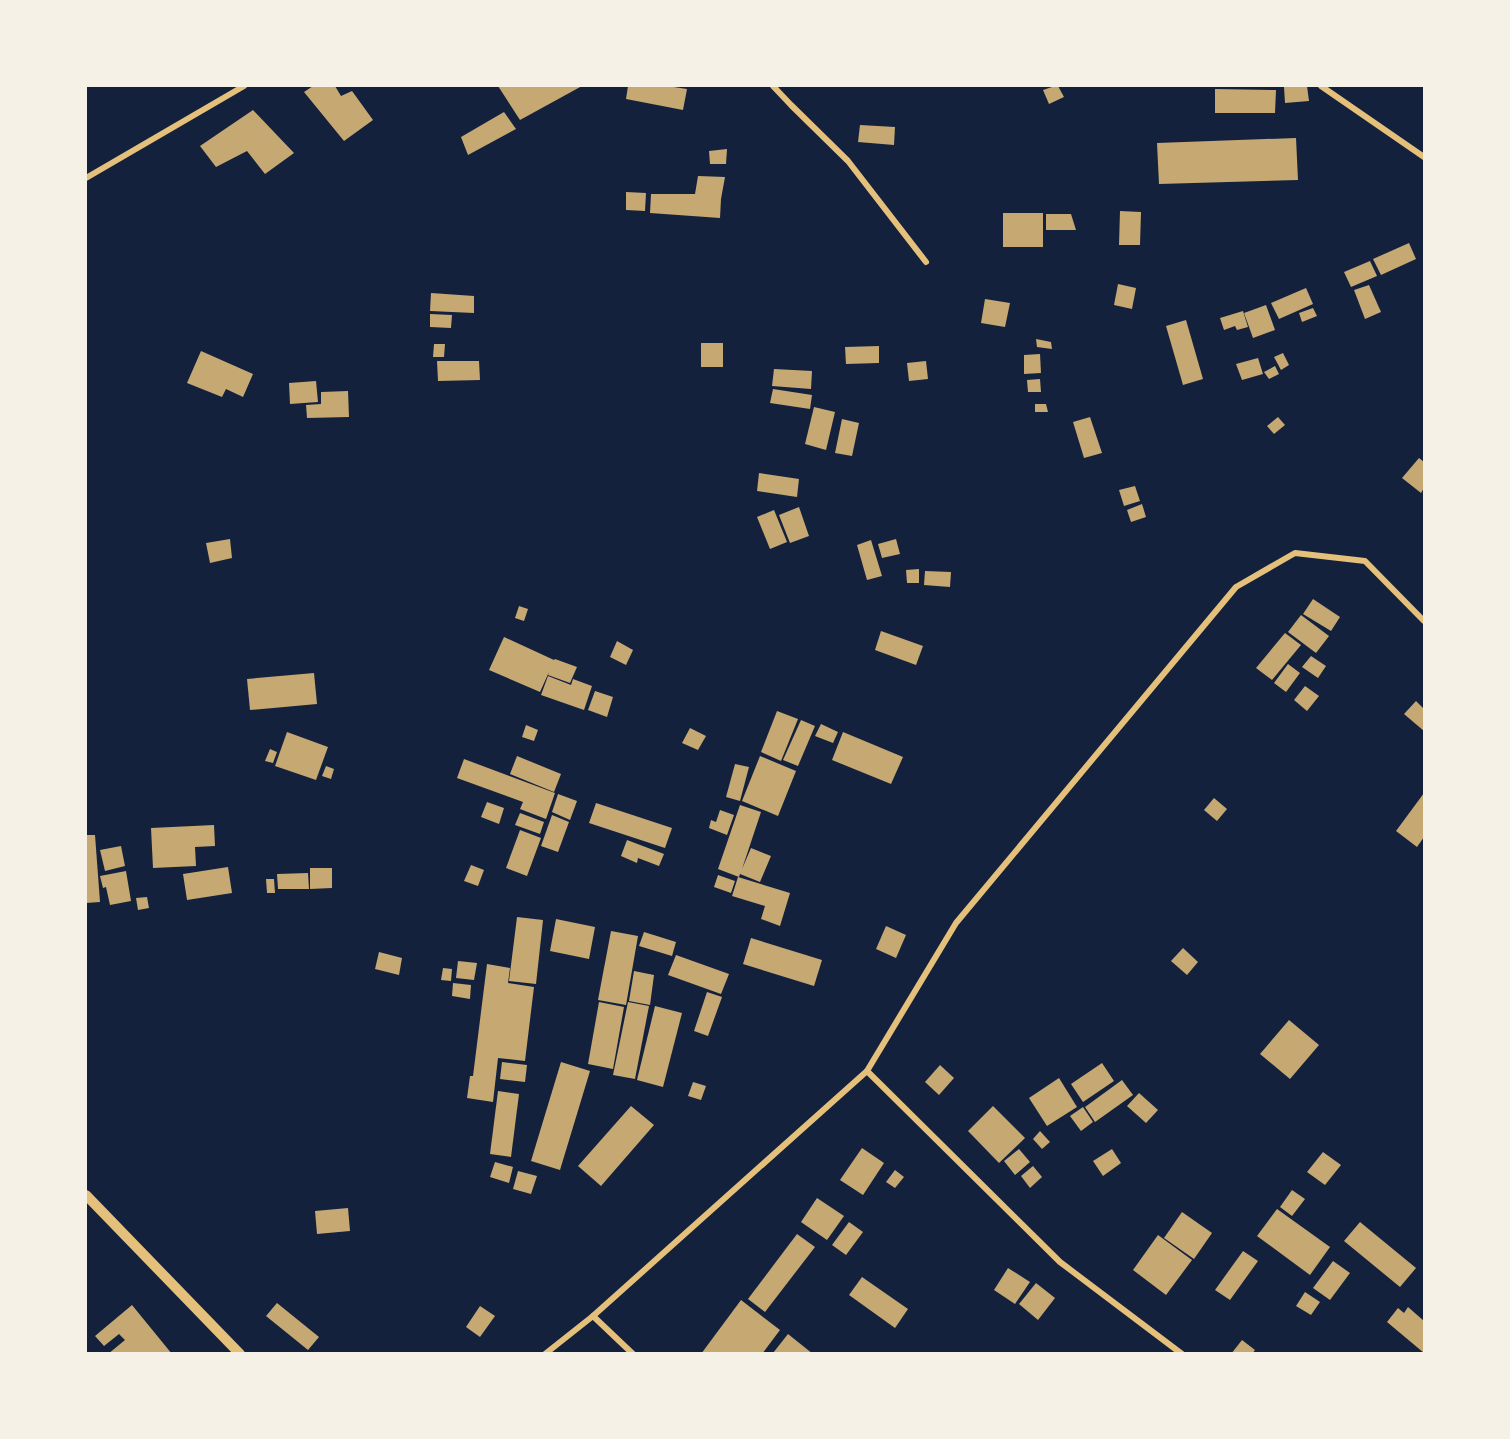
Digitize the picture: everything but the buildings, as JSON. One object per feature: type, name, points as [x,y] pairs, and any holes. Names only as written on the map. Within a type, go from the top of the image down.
[{"type":"street","points":[[86,178],[244,86]]},
{"type":"street","points":[[773,86],[848,161],[926,262]]},
{"type":"street","points":[[1321,86],[1425,157]]},
{"type":"street","points":[[545,1353],[593,1316],[867,1071],[956,923],[1236,587],[1294,553],[1365,561],[1425,621]]},
{"type":"street","points":[[867,1071],[1060,1262],[1182,1353]]},
{"type":"street","points":[[86,1195],[240,1353]]},
{"type":"street","points":[[593,1316],[633,1353]]}]
